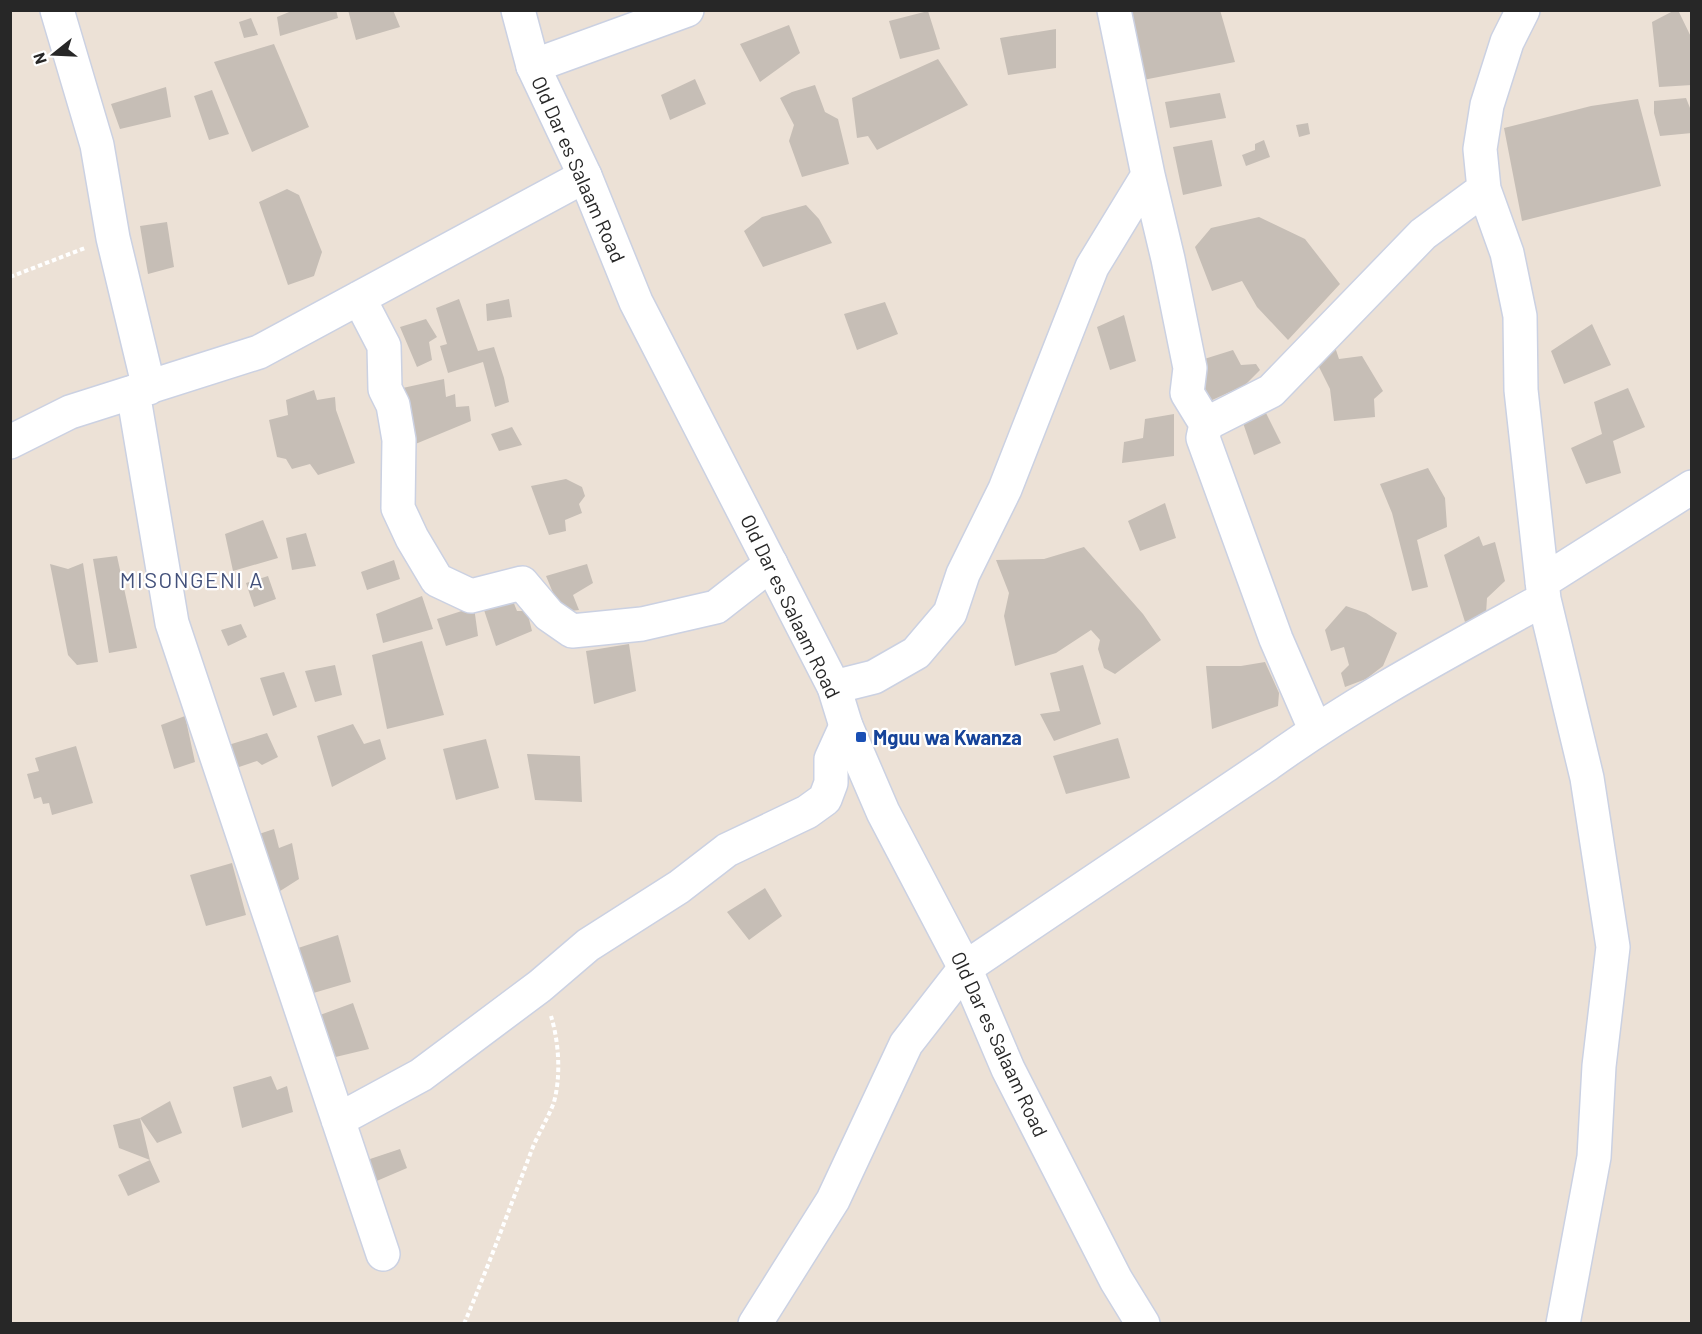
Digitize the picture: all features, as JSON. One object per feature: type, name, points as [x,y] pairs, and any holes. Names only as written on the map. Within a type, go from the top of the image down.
[{"type":"street","points":[[57,10],[97,146],[141,390],[172,623],[383,1254]]},
{"type":"street","name":"Old Dar es Salaam Road","points":[[518,10],[533,66],[585,176],[636,302],[834,687],[846,726],[883,812],[965,968],[1014,1079],[1116,1280],[1143,1323]]},
{"type":"street","points":[[533,66],[687,10]]},
{"type":"street","points":[[1114,10],[1190,368],[1187,393],[1206,424],[1203,438],[1239,539],[1276,639],[1316,729]]},
{"type":"street","points":[[1523,10],[1507,42],[1487,105],[1480,149],[1484,189],[1507,254],[1520,316],[1521,390],[1543,590],[1587,778],[1614,947],[1599,1066],[1594,1157],[1563,1323]]},
{"type":"street","points":[[834,687],[874,677],[916,653],[950,613],[963,574],[1005,489],[1092,267],[1148,175]]},
{"type":"street","points":[[10,442],[70,411],[258,352],[585,176]]},
{"type":"street","points":[[1206,424],[1271,391],[1423,234],[1484,189]]},
{"type":"street","points":[[359,298],[384,346],[385,389],[393,405],[399,440],[398,508],[436,580],[471,596],[522,583],[549,615],[572,631],[642,624],[716,607],[771,564]]},
{"type":"street","points":[[755,1323],[833,1200],[906,1044],[965,968],[1268,764],[1316,729],[1543,590],[1692,487]]},
{"type":"street","points":[[338,1120],[421,1075],[540,986],[588,945],[680,887],[727,850],[807,812],[825,799],[831,783],[831,759],[846,726]]},
{"type":"path","points":[[10,277],[113,238]]},
{"type":"path","points":[[464,1323],[499,1239],[532,1149],[554,1102],[557,1080],[556,1033],[540,986]]},
{"type":"building","points":[[294,10],[336,10],[338,18],[280,36],[277,17]]},
{"type":"building","points":[[348,10],[393,10],[400,27],[356,40]]},
{"type":"building","points":[[1127,10],[1220,10],[1235,62],[1138,81]]},
{"type":"building","points":[[1678,10],[1692,39],[1692,85],[1659,87],[1652,22]]},
{"type":"building","points":[[928,11],[940,49],[900,59],[889,21]]},
{"type":"building","points":[[251,18],[258,35],[244,38],[239,22]]},
{"type":"building","points":[[789,25],[800,53],[760,82],[740,44]]},
{"type":"building","points":[[1056,29],[1056,68],[1008,75],[1000,38]]},
{"type":"building","points":[[274,44],[309,127],[252,152],[214,62]]},
{"type":"building","points":[[938,59],[968,105],[877,150],[868,136],[857,138],[852,98]]},
{"type":"building","points":[[695,79],[706,104],[670,120],[661,95]]},
{"type":"building","points":[[815,85],[825,112],[838,119],[849,164],[802,177],[789,141],[794,125],[780,98]]},
{"type":"building","points":[[166,87],[171,117],[120,129],[111,104]]},
{"type":"building","points":[[212,90],[229,134],[209,140],[194,96]]},
{"type":"building","points":[[1220,93],[1226,118],[1170,128],[1165,102]]},
{"type":"building","points":[[1686,98],[1692,113],[1692,133],[1660,136],[1654,113],[1654,101]]},
{"type":"building","points":[[1638,99],[1661,186],[1522,221],[1504,128],[1591,106]]},
{"type":"building","points":[[1308,123],[1310,134],[1299,137],[1296,125]]},
{"type":"building","points":[[1212,140],[1222,186],[1183,195],[1173,147]]},
{"type":"building","points":[[1264,140],[1270,157],[1246,166],[1242,155],[1255,150],[1255,144]]},
{"type":"building","points":[[287,189],[299,195],[322,252],[314,276],[288,285],[259,202]]},
{"type":"building","points":[[806,205],[819,219],[832,243],[763,267],[744,231],[762,217]]},
{"type":"building","points":[[1259,217],[1305,239],[1340,284],[1288,340],[1257,307],[1242,281],[1212,291],[1195,247],[1211,228]]},
{"type":"building","points":[[167,222],[174,267],[148,274],[140,226]]},
{"type":"building","points":[[459,299],[478,351],[494,347],[509,402],[495,407],[483,362],[448,373],[440,346],[447,344],[436,308]]},
{"type":"building","points":[[509,299],[512,317],[487,321],[486,304]]},
{"type":"building","points":[[885,302],[898,334],[857,350],[844,314]]},
{"type":"building","points":[[1124,315],[1136,361],[1110,370],[1097,327]]},
{"type":"building","points":[[426,319],[437,337],[429,342],[432,360],[417,367],[400,327]]},
{"type":"building","points":[[1592,324],[1611,365],[1564,384],[1551,351]]},
{"type":"building","points":[[1334,344],[1339,359],[1362,356],[1383,391],[1374,399],[1375,417],[1334,421],[1330,389],[1314,357]]},
{"type":"building","points":[[1233,350],[1241,365],[1256,364],[1260,370],[1245,385],[1210,401],[1204,389],[1201,360]]},
{"type":"building","points":[[444,379],[446,397],[455,394],[456,407],[469,406],[471,421],[413,445],[398,389]]},
{"type":"building","points":[[1628,388],[1645,427],[1613,441],[1621,473],[1586,484],[1571,448],[1602,434],[1594,402]]},
{"type":"building","points":[[314,390],[317,400],[335,397],[336,410],[355,463],[318,475],[310,464],[292,469],[286,459],[277,457],[269,420],[288,415],[286,400]]},
{"type":"building","points":[[1263,407],[1281,443],[1254,455],[1241,417]]},
{"type":"building","points":[[1174,414],[1174,456],[1122,463],[1124,442],[1143,438],[1145,419]]},
{"type":"building","points":[[512,427],[522,445],[499,451],[491,434]]},
{"type":"building","points":[[1428,468],[1445,498],[1447,527],[1417,540],[1428,587],[1412,591],[1392,513],[1380,484]]},
{"type":"building","points":[[566,479],[582,487],[585,496],[579,504],[582,513],[565,520],[566,531],[549,535],[531,486]]},
{"type":"building","points":[[1165,503],[1176,538],[1140,551],[1128,521]]},
{"type":"building","points":[[263,520],[278,558],[233,571],[225,534]]},
{"type":"building","points":[[306,533],[316,566],[292,570],[286,538]]},
{"type":"building","points":[[1479,536],[1483,546],[1495,542],[1505,581],[1487,598],[1486,614],[1465,622],[1444,555]]},
{"type":"building","points":[[1084,547],[1143,614],[1161,640],[1115,674],[1104,668],[1098,649],[1100,640],[1091,630],[1056,653],[1015,666],[1004,616],[1009,593],[996,560],[1044,559]]},
{"type":"building","points":[[117,556],[137,648],[109,653],[93,559]]},
{"type":"building","points":[[394,560],[400,579],[367,590],[361,572]]},
{"type":"building","points":[[83,563],[98,662],[77,665],[68,655],[50,564],[68,569]]},
{"type":"building","points":[[587,564],[593,583],[573,595],[579,610],[561,612],[546,576]]},
{"type":"building","points":[[268,576],[276,599],[254,607],[246,583]]},
{"type":"building","points":[[422,596],[433,629],[383,643],[376,614]]},
{"type":"building","points":[[511,596],[517,611],[527,611],[532,631],[496,646],[484,610]]},
{"type":"building","points":[[1346,606],[1366,613],[1397,633],[1383,666],[1366,679],[1345,687],[1341,673],[1349,665],[1344,647],[1331,651],[1325,630]]},
{"type":"building","points":[[474,607],[478,636],[446,646],[437,619]]},
{"type":"building","points":[[241,624],[247,637],[228,646],[221,630]]},
{"type":"building","points":[[422,641],[444,715],[387,729],[372,655]]},
{"type":"building","points":[[629,644],[636,691],[594,704],[586,651]]},
{"type":"building","points":[[1265,662],[1279,693],[1278,706],[1212,729],[1206,666],[1241,666]]},
{"type":"building","points":[[335,665],[342,695],[315,702],[305,671]]},
{"type":"building","points":[[1083,665],[1101,724],[1054,741],[1040,714],[1060,711],[1050,673]]},
{"type":"building","points":[[284,672],[297,707],[273,716],[260,678]]},
{"type":"building","points":[[185,716],[195,762],[174,769],[161,725]]},
{"type":"building","points":[[353,724],[364,744],[380,739],[386,759],[332,787],[317,736]]},
{"type":"building","points":[[267,733],[278,757],[262,765],[257,761],[233,769],[225,746]]},
{"type":"building","points":[[1118,738],[1130,778],[1066,794],[1053,756]]},
{"type":"building","points":[[486,739],[499,788],[456,800],[443,749]]},
{"type":"building","points":[[76,746],[93,803],[52,815],[49,803],[43,804],[41,797],[34,799],[27,774],[39,771],[35,758]]},
{"type":"building","points":[[527,754],[580,756],[582,802],[535,800]]},
{"type":"building","points":[[274,829],[279,848],[292,843],[299,879],[277,893],[259,834]]},
{"type":"building","points":[[232,863],[246,915],[206,926],[190,875]]},
{"type":"building","points":[[765,888],[782,916],[749,940],[727,912]]},
{"type":"building","points":[[338,935],[351,982],[310,994],[295,949]]},
{"type":"building","points":[[353,1003],[369,1049],[323,1060],[309,1019]]},
{"type":"building","points":[[271,1076],[277,1090],[287,1086],[293,1112],[242,1128],[233,1087]]},
{"type":"building","points":[[170,1101],[182,1133],[157,1143],[140,1118]]},
{"type":"building","points":[[140,1118],[150,1160],[119,1148],[113,1125]]},
{"type":"building","points":[[400,1149],[407,1168],[372,1183],[367,1160]]},
{"type":"building","points":[[150,1160],[160,1182],[128,1196],[118,1175]]},
{"type":"place","name":"Mguu wa Kwanza","points":[[861,737]]},
{"type":"district","name":"MISONGENI A","points":[[192,579]]}]
